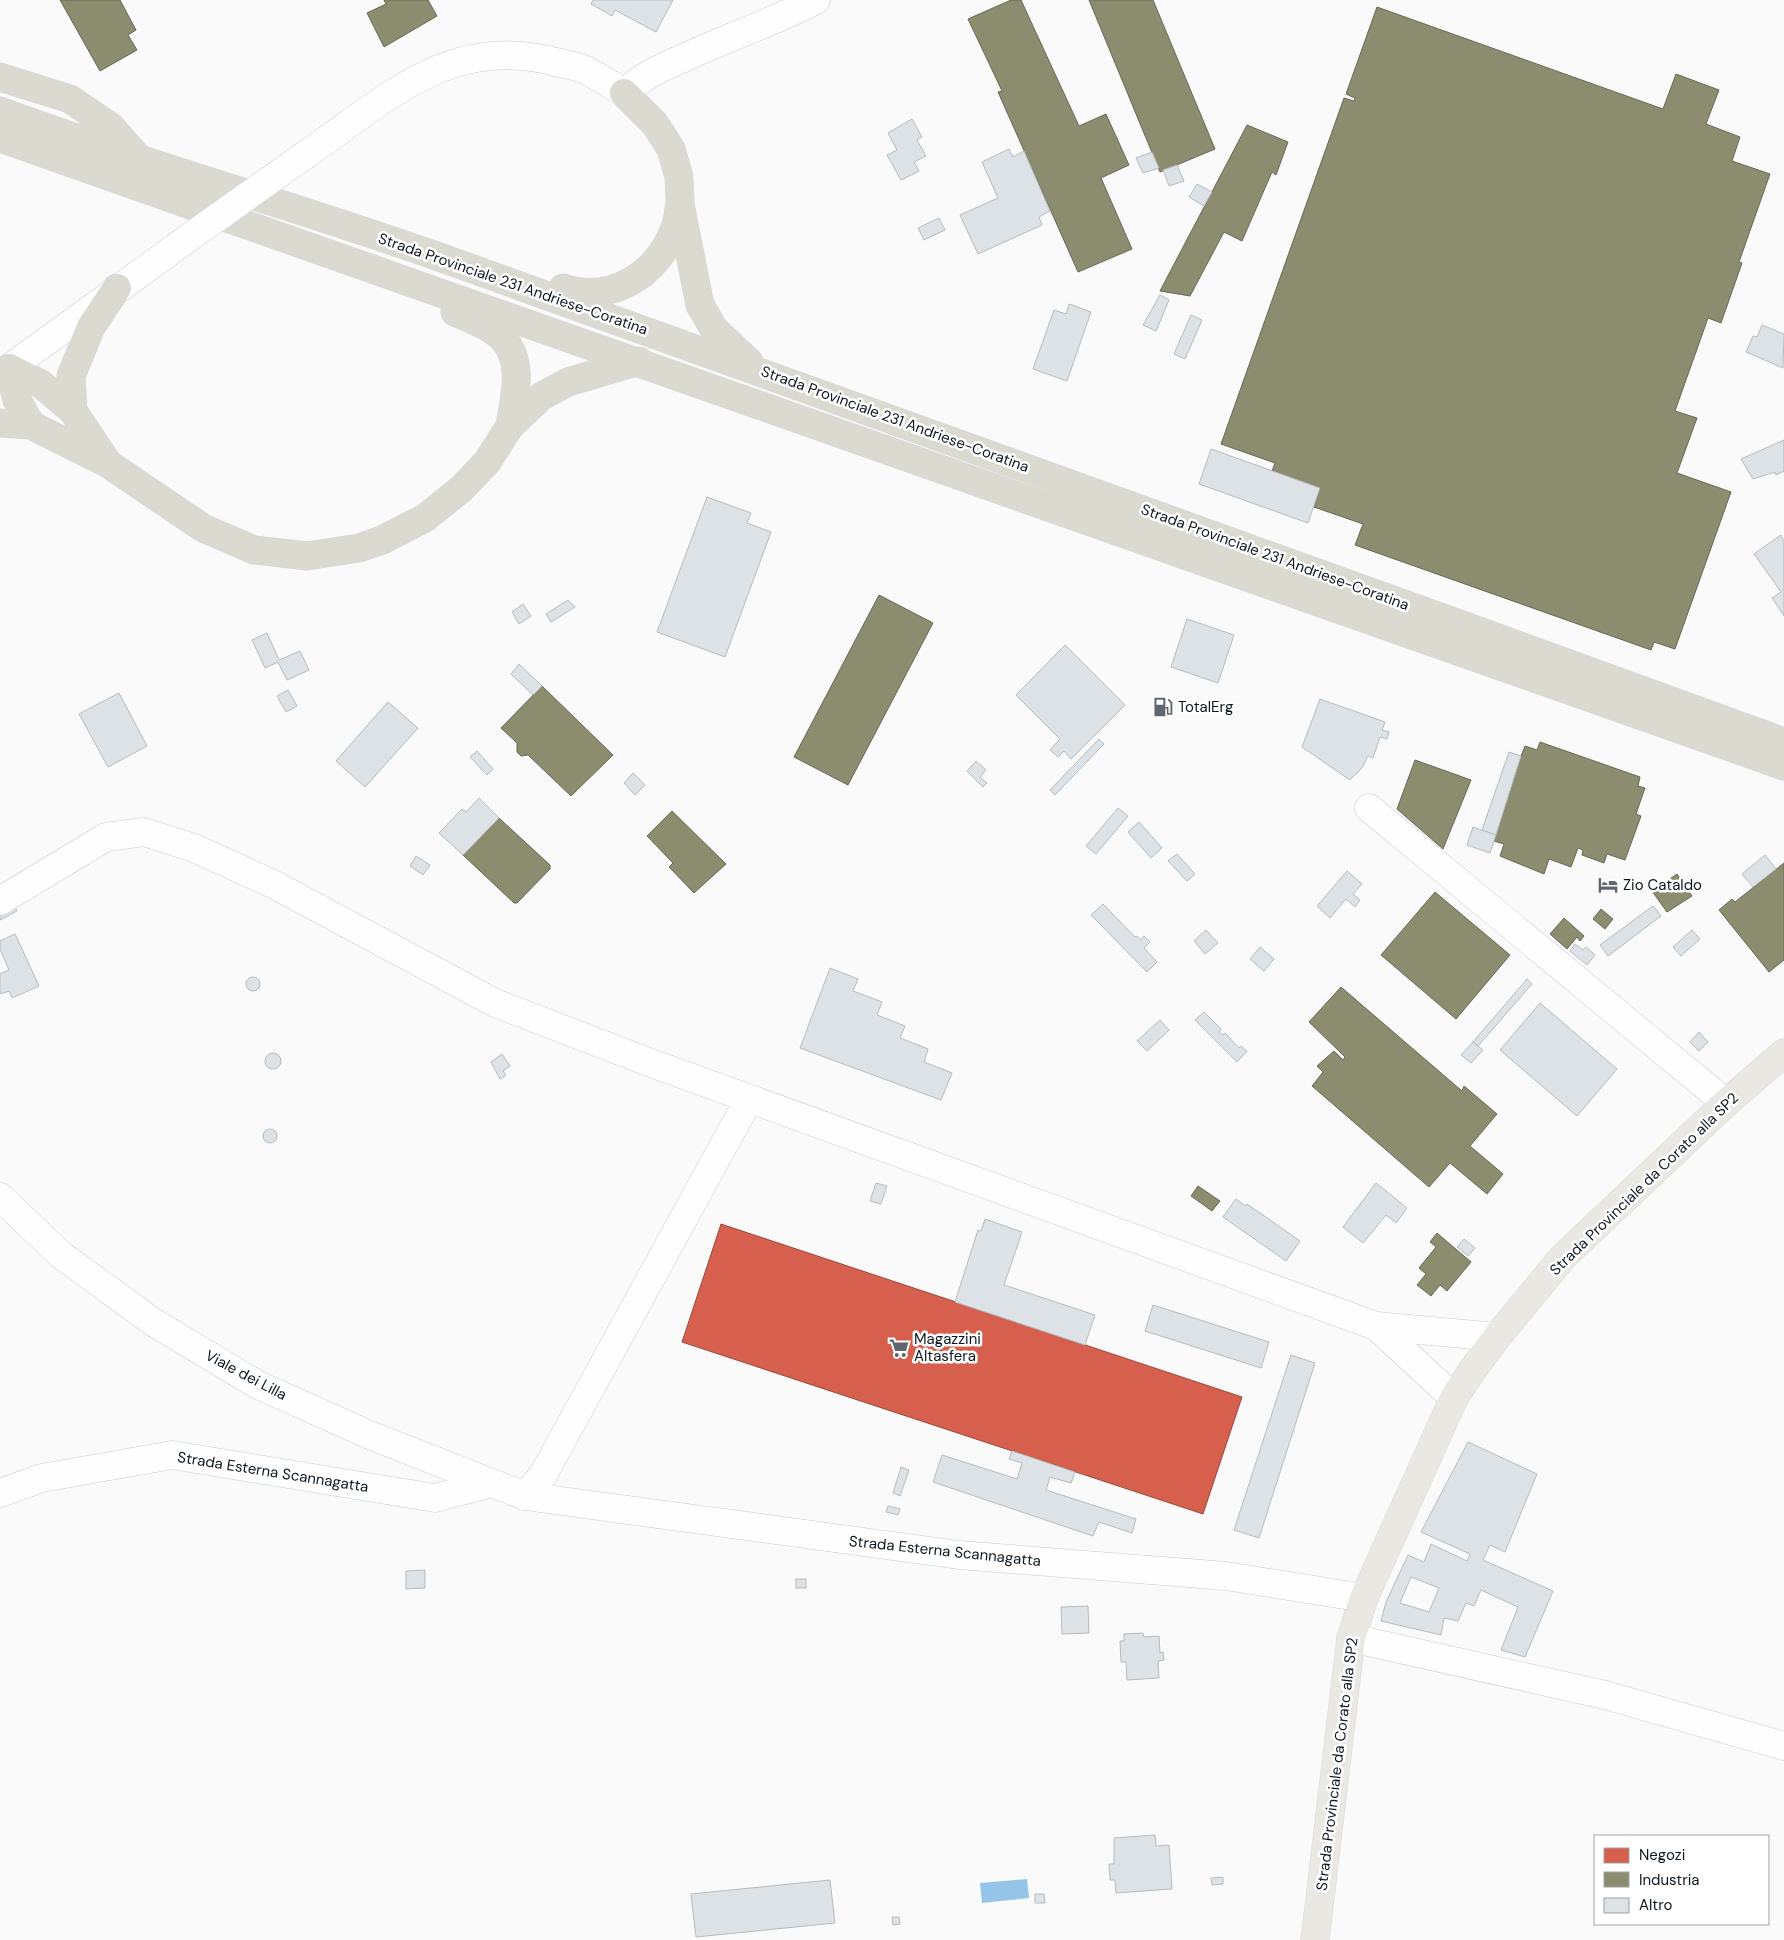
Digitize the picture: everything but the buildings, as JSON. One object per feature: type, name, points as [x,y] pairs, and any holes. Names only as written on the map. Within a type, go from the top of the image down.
[{"type":"highway","points":[[0,77],[70,99],[111,127],[141,161]]},
{"type":"highway","points":[[624,93],[655,124],[671,150],[679,176],[680,204],[700,305],[714,329],[756,369]]},
{"type":"highway","name":"Strada Provinciale 231 Andriese-Coratina","points":[[0,111],[141,161],[408,246],[756,369],[1784,742]]},
{"type":"highway","name":"Strada Provinciale 231 Andriese-Coratina","points":[[0,138],[639,361],[1784,766]]},
{"type":"highway","points":[[408,246],[428,243],[569,290],[597,294],[622,286],[645,272],[662,253],[675,230],[680,204]]},
{"type":"highway","points":[[417,283],[428,298],[492,330],[503,338],[512,353],[518,378],[510,426]]},
{"type":"highway","points":[[73,411],[71,376],[91,327],[117,288]]},
{"type":"highway","points":[[0,423],[31,425],[108,463],[203,528],[254,550],[307,556],[358,548],[382,540],[425,518],[461,489],[487,462],[510,426],[542,396],[568,382],[639,361]]},
{"type":"highway","points":[[4,372],[41,384],[73,411],[108,463]]},
{"type":"highway","points":[[4,372],[31,425]]},
{"type":"main road","name":"Strada Provinciale da Corato alla SP2","points":[[1315,1940],[1351,1638],[1364,1598],[1454,1398],[1496,1337],[1563,1257],[1726,1104],[1784,1053]]},
{"type":"street","points":[[4,372],[117,288],[404,85],[449,63],[492,56],[534,56],[583,69],[624,93],[641,77],[714,44],[780,18],[816,0]]},
{"type":"street","points":[[1369,808],[1726,1104]]},
{"type":"street","points":[[0,901],[106,838],[144,832],[194,848],[273,884],[495,1003],[749,1098],[1376,1326],[1496,1337]]},
{"type":"street","points":[[526,1496],[543,1476],[749,1098]]},
{"type":"street","name":"Viale dei Lilla","points":[[0,1197],[61,1255],[92,1278],[153,1322],[250,1380],[372,1436],[488,1484],[526,1496]]},
{"type":"street","points":[[1376,1326],[1454,1398]]},
{"type":"street","name":"Strada Esterna Scannagatta","points":[[0,1493],[42,1478],[172,1455],[435,1498],[488,1484]]},
{"type":"street","name":"Strada Esterna Scannagatta","points":[[526,1496],[959,1555],[1226,1576],[1364,1598]]},
{"type":"street","points":[[1351,1638],[1605,1695],[1784,1746]]},
{"type":"water","points":[[1027,1879],[1029,1898],[982,1903],[980,1883]]},
{"type":"place","name":"TotalErg","points":[[1163,707]]},
{"type":"place","name":"Zio Cataldo","points":[[1608,885]]},
{"type":"place","name":"Magazzini Altasfera","points":[[899,1348]]}]
